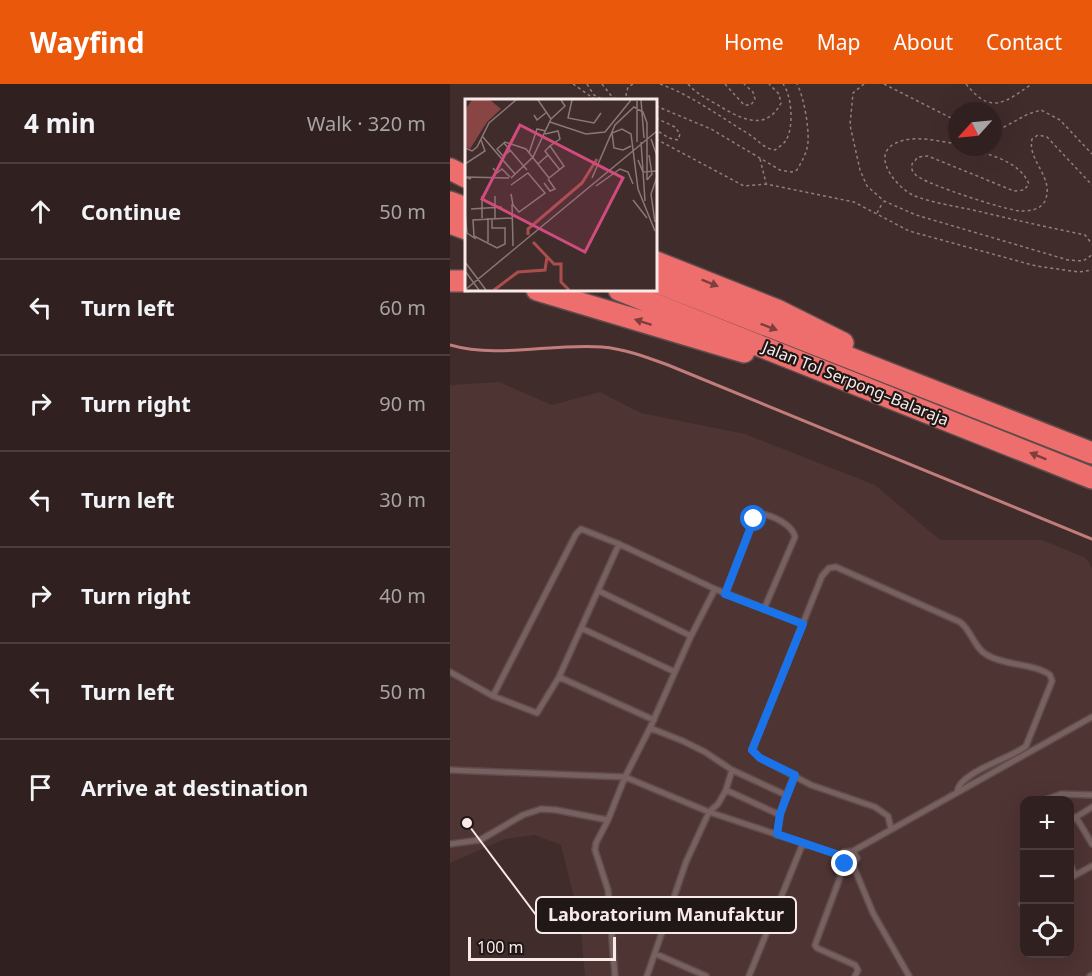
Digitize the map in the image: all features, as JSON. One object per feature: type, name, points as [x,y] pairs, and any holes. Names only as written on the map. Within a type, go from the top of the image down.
[{"type":"highway","points":[[450,169],[465,176]]},
{"type":"highway","points":[[450,181],[465,188]]},
{"type":"highway","points":[[450,202],[465,208]]},
{"type":"highway","points":[[450,223],[465,229]]},
{"type":"highway","points":[[657,262],[777,310],[970,405]]},
{"type":"highway","name":"Jalan Tol Serpong–Balaraja","points":[[657,282],[1092,453]]},
{"type":"highway","points":[[540,291],[861,384]]},
{"type":"highway","name":"Jalan Tol Serpong–Balaraja","points":[[622,291],[861,384],[1092,478]]},
{"type":"lane","points":[[725,594],[754,519],[759,514],[765,514],[791,529],[795,537],[764,609]]},
{"type":"lane","points":[[493,696],[579,530],[584,528],[725,594],[803,624]]},
{"type":"lane","points":[[450,672],[493,696],[537,713],[559,678],[619,544]]},
{"type":"lane","points":[[891,829],[888,816],[875,807],[828,791],[760,758],[752,750],[822,576],[829,568],[836,567],[960,622],[988,656],[1050,675],[1052,681],[1026,746],[971,775],[961,782],[957,792]]},
{"type":"lane","points":[[615,976],[608,890],[595,850],[596,843],[609,820],[625,777],[715,589]]},
{"type":"lane","points":[[599,591],[691,636]]},
{"type":"lane","points":[[580,628],[675,672]]},
{"type":"lane","points":[[559,678],[654,720]]},
{"type":"lane","points":[[842,856],[844,852],[853,851],[1092,717]]},
{"type":"lane","points":[[650,728],[705,752],[732,770],[786,795]]},
{"type":"lane","points":[[450,770],[625,777],[710,812],[842,856]]},
{"type":"lane","points":[[647,976],[686,862],[710,812],[726,790],[732,770]]},
{"type":"lane","points":[[777,834],[780,814],[795,775]]},
{"type":"lane","points":[[726,790],[780,814]]},
{"type":"lane","points":[[1057,796],[1061,794],[1092,795]]},
{"type":"lane","points":[[1092,807],[1076,817],[1092,844]]},
{"type":"lane","points":[[450,844],[480,840],[523,815],[542,809],[609,820]]},
{"type":"lane","points":[[749,976],[803,843]]},
{"type":"lane","points":[[853,851],[857,858],[853,865]]},
{"type":"lane","points":[[842,856],[845,864],[815,945],[855,965],[858,970],[855,976]]},
{"type":"lane","points":[[845,864],[853,865]]},
{"type":"lane","points":[[853,865],[873,913],[909,976]]},
{"type":"lane","points":[[1074,876],[1092,866]]},
{"type":"lane","points":[[656,954],[706,976]]},
{"type":"path","points":[[573,84],[595,99]]},
{"type":"path","points":[[587,84],[594,95],[602,99]]},
{"type":"path","points":[[602,84],[616,99]]},
{"type":"path","points":[[630,99],[626,95],[628,87],[633,84]]},
{"type":"path","points":[[660,84],[675,90],[751,135],[769,149],[775,150],[785,143],[790,133],[790,101],[783,84]]},
{"type":"path","points":[[688,84],[694,91],[734,115],[749,121],[760,121],[777,111],[782,103],[780,94],[769,84]]},
{"type":"path","points":[[725,84],[744,105],[752,105],[755,99],[753,92],[744,84]]},
{"type":"path","points":[[657,106],[711,129],[780,170],[792,172],[797,170],[804,158],[808,141],[804,109],[797,84]]},
{"type":"path","points":[[864,84],[852,93],[850,126],[860,170],[867,186],[884,201],[916,215],[1068,260],[1083,261],[1092,255]]},
{"type":"path","points":[[884,84],[948,116]]},
{"type":"path","points":[[966,84],[980,99],[988,103],[997,103],[1007,101],[1032,84]]},
{"type":"path","points":[[1002,128],[1028,114],[1041,110],[1060,120],[1092,154]]},
{"type":"path","points":[[657,118],[675,127],[680,134],[678,140],[669,138],[657,131]]},
{"type":"path","points":[[990,156],[1014,165],[1025,175],[1029,184],[1024,190],[1014,191],[928,156],[918,157],[912,164],[912,170],[919,178],[951,191],[1019,211],[1037,210],[1044,203],[1047,193],[1046,180],[1030,147],[1032,139],[1038,135],[1047,137],[1092,185]]},
{"type":"path","points":[[948,142],[928,139],[902,141],[891,145],[886,155],[886,166],[890,176],[913,196],[1085,235],[1092,244]]},
{"type":"path","points":[[657,140],[744,186],[766,184],[854,202],[909,231],[1036,266],[1079,272],[1092,270]]},
{"type":"path","points":[[760,158],[766,184]]},
{"type":"path","points":[[877,213],[884,201]]},
{"type":"shaded area","points":[[499,382],[552,405],[600,392],[641,413],[745,434],[875,485],[940,540],[1042,540],[1086,558],[1092,568],[1092,976],[585,976],[580,921],[561,845],[535,835],[505,839],[450,863],[450,385]]},
{"type":"waterway","points":[[450,345],[487,351],[583,346],[602,347],[635,354],[668,365],[1092,539]]},
{"type":"place","name":"Laboratorium Manufaktur","points":[[467,823]]},
{"type":"route","points":[[754,519],[725,594],[803,624],[752,750],[760,758],[795,775],[780,814],[777,834],[842,856],[845,864]]}]
